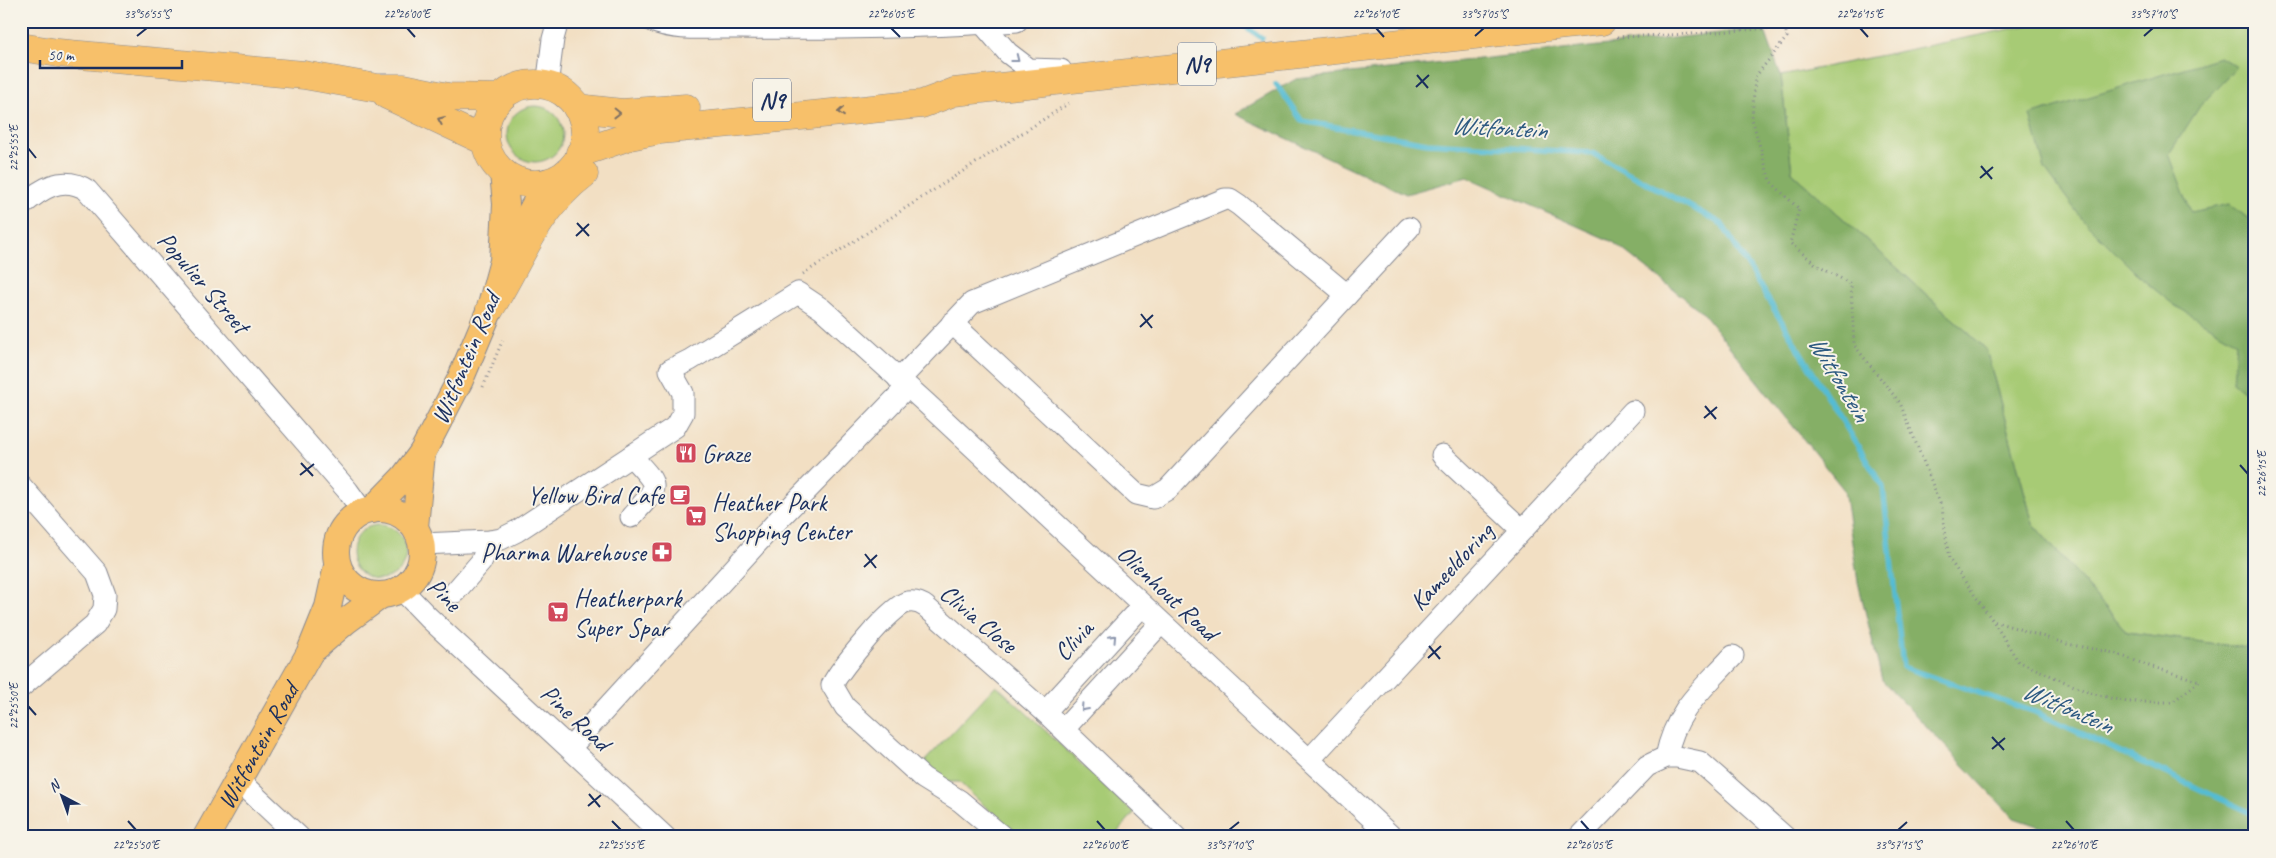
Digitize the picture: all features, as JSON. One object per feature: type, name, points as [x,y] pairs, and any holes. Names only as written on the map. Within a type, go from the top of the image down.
[{"type":"highway","name":"N9","points":[[547,182],[567,171],[580,154],[639,133],[710,124],[922,104],[954,92],[1132,73],[1609,29]]},
{"type":"highway","points":[[21,47],[58,53],[304,74],[377,88],[396,87],[457,98],[500,98]]},
{"type":"highway","points":[[21,57],[58,53]]},
{"type":"highway","points":[[547,182],[524,182],[503,172],[493,162],[485,141],[485,132],[489,114],[500,98],[521,86],[547,86],[567,96],[577,108],[584,125],[580,154]]},
{"type":"highway","name":"N9","points":[[577,108],[612,113],[633,113],[886,89],[921,87],[954,92]]},
{"type":"highway","points":[[377,88],[399,102],[485,141]]},
{"type":"highway","points":[[490,309],[540,219],[550,204],[574,181],[603,161],[633,147],[710,124]]},
{"type":"main road","name":"Witfontein Road","points":[[367,511],[404,476],[422,453],[460,380],[490,309],[503,261],[506,210],[503,172]]},
{"type":"main road","name":"Witfontein Road","points":[[503,261],[547,182]]},
{"type":"main road","name":"Witfontein Road","points":[[419,536],[422,453]]},
{"type":"main road","points":[[388,509],[397,512],[419,536],[422,559],[417,573],[390,593],[364,592],[350,584],[337,566],[336,546],[340,534],[347,523],[367,511],[388,509]]},
{"type":"main road","name":"Witfontein Road","points":[[206,837],[310,654],[328,607],[337,566]]},
{"type":"main road","name":"Witfontein Road","points":[[310,654],[346,620],[390,593]]},
{"type":"street","points":[[547,86],[558,21]]},
{"type":"street","points":[[654,22],[680,27],[983,24],[1017,21]]},
{"type":"street","points":[[983,24],[1008,53],[1030,69],[1132,73]]},
{"type":"street","name":"Populier Street","points":[[21,206],[38,191],[60,182],[71,183],[87,190],[327,468],[367,511]]},
{"type":"street","points":[[570,748],[903,383],[952,323],[966,308],[978,300],[1225,199],[1234,201],[1347,294]]},
{"type":"street","points":[[952,323],[1136,494],[1153,498],[1168,489],[1409,228]]},
{"type":"street","name":"Olienhout Road","points":[[631,456],[675,426],[684,413],[683,393],[670,370],[690,360],[798,293],[822,308],[1392,837]]},
{"type":"street","name":"Kameeldoring","points":[[1310,759],[1633,411]]},
{"type":"street","points":[[1442,455],[1522,530]]},
{"type":"street","points":[[419,536],[490,541],[501,539],[518,531],[631,456],[646,472],[654,486],[653,492],[631,517]]},
{"type":"street","points":[[21,486],[97,573],[105,595],[104,609],[95,624],[21,687]]},
{"type":"street","points":[[455,592],[481,562],[490,541]]},
{"type":"street","name":"Pine","points":[[390,593],[413,603],[449,637]]},
{"type":"street","name":"Clivia Close","points":[[1003,837],[960,800],[923,778],[845,707],[832,685],[838,673],[852,655],[896,609],[908,602],[915,602],[926,607],[1064,729],[1176,837]]},
{"type":"street","name":"Clivia","points":[[1045,712],[1142,606]]},
{"type":"street","points":[[1064,729],[1161,623]]},
{"type":"street","name":"Pine Road","points":[[449,637],[665,837]]},
{"type":"street","points":[[1666,757],[1673,728],[1679,717],[1733,656]]},
{"type":"street","points":[[1579,837],[1642,771],[1666,757],[1689,758],[1700,762],[1785,837]]},
{"type":"street","points":[[238,780],[299,837]]},
{"type":"path","points":[[1609,29],[1691,34],[1785,27],[1831,21]]},
{"type":"path","points":[[1785,27],[1787,37],[1754,77],[1752,119],[1770,181],[1799,209],[1790,244],[1818,266],[1851,284],[1854,344],[1900,403],[1942,508],[1949,559],[1993,621],[2018,661],[2090,693],[2127,702],[2172,702],[2200,681],[2149,666],[2114,653],[2067,644],[1993,621]]},
{"type":"path","points":[[796,278],[1067,106],[1073,99],[1064,101]]},
{"type":"path","points":[[481,393],[506,332]]},
{"type":"green space","points":[[2048,21],[2255,21],[2255,649],[2127,632],[2033,524],[1986,349],[1792,172],[1781,76]]},
{"type":"green space","points":[[1764,28],[1781,76],[1792,172],[1986,349],[2033,524],[2127,632],[2255,649],[2255,837],[2070,837],[2014,818],[1882,680],[1858,582],[1844,490],[1701,311],[1613,242],[1467,177],[1406,194],[1235,114],[1296,79]]},
{"type":"green space","points":[[2220,57],[2237,67],[2200,106],[2169,154],[2191,212],[2230,204],[2255,224],[2255,401],[2233,383],[2236,342],[2174,305],[2142,279],[2082,219],[2045,169],[2030,115]]},
{"type":"green space","points":[[530,106],[540,106],[555,114],[561,123],[563,134],[561,145],[555,154],[540,162],[530,162],[519,157],[512,150],[507,139],[507,129],[512,118],[519,111]]},
{"type":"green space","points":[[374,525],[384,525],[394,529],[402,537],[406,552],[402,567],[394,575],[384,579],[374,579],[364,575],[356,567],[352,557],[352,547],[356,537],[364,529]]},
{"type":"green space","points":[[996,685],[1134,813],[1113,837],[1018,837],[959,782],[942,782],[923,763]]},
{"type":"waterway","name":"Witfontein","points":[[1237,21],[1262,38]]},
{"type":"waterway","name":"Witfontein","points":[[1276,84],[1302,121],[1427,143],[1592,153],[1722,224],[1883,487],[1903,667],[2035,712],[2255,815]]},
{"type":"place","name":"Graze","points":[[686,453]]},
{"type":"place","name":"Yellow Bird Cafe","points":[[680,495]]},
{"type":"place","name":"Heather Park Shopping Center","points":[[696,516]]},
{"type":"place","name":"Pharma Warehouse","points":[[662,552]]},
{"type":"place","name":"Heatherpark Super Spar","points":[[558,612]]}]
